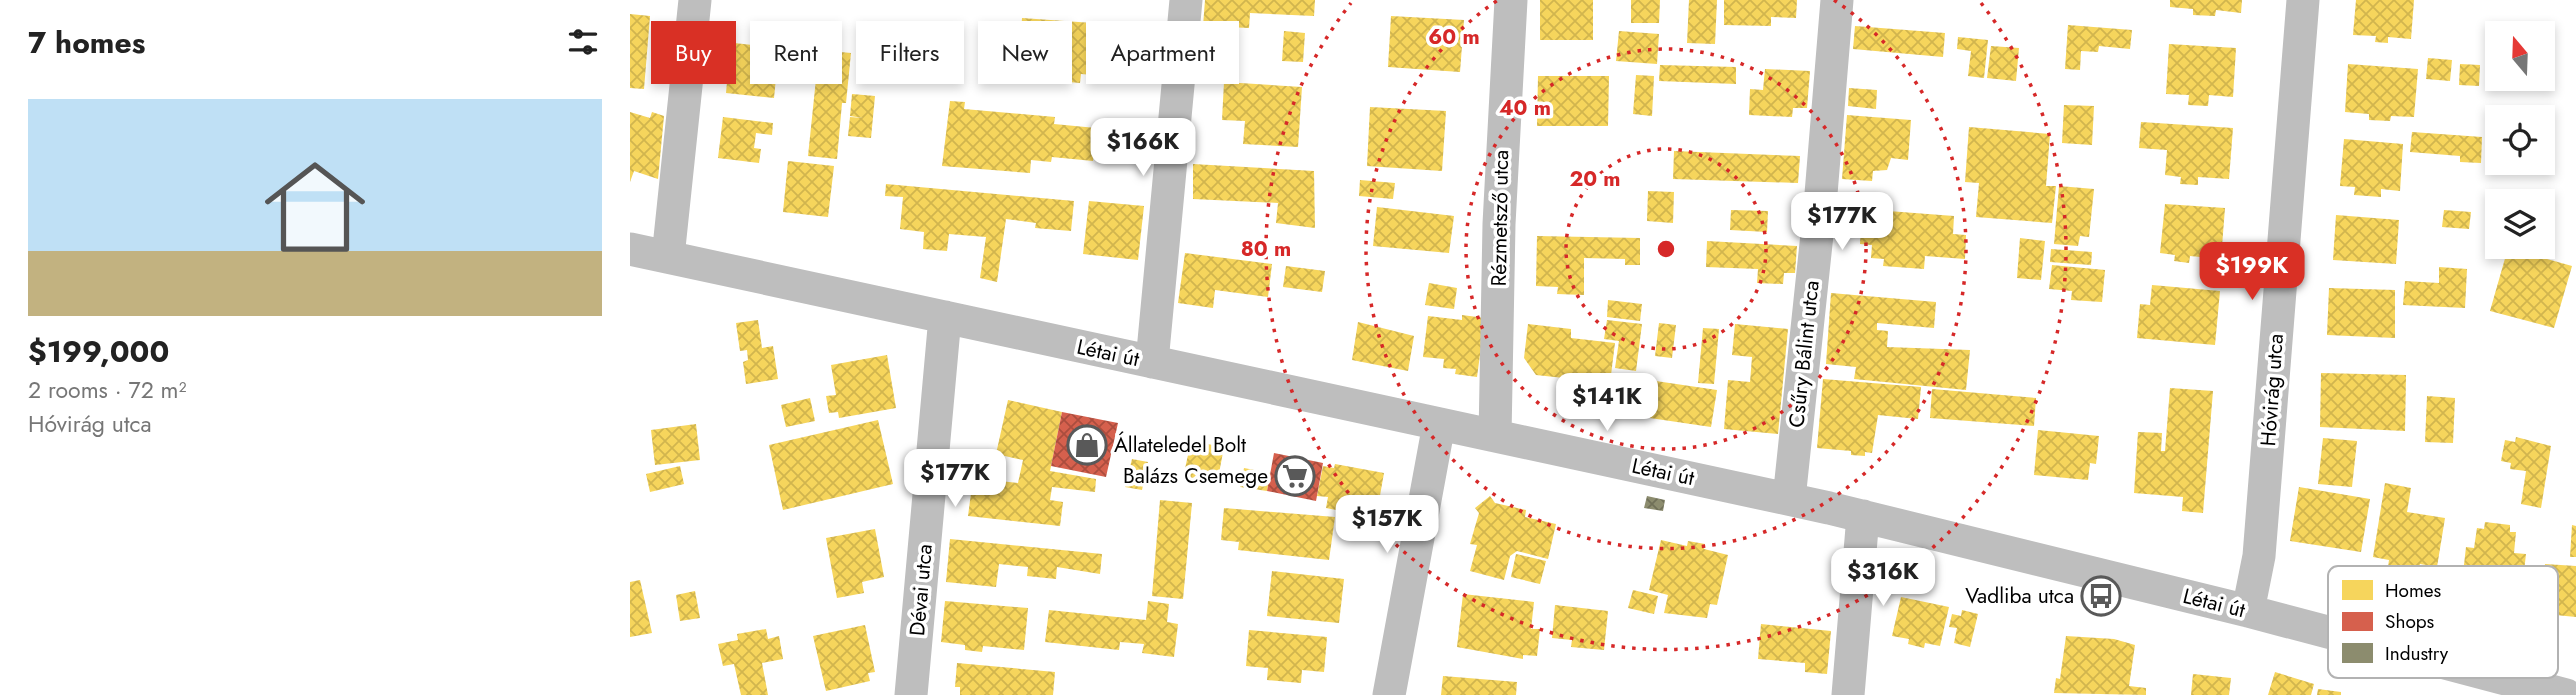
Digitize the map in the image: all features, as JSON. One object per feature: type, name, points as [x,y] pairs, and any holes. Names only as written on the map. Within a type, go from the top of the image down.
[{"type":"street","points":[[668,257],[695,0]]},
{"type":"street","points":[[1152,362],[1186,0]]},
{"type":"street","name":"Rézmetsző utca","points":[[1494,436],[1499,224],[1510,0]]},
{"type":"street","name":"Csűry Bálint utca","points":[[1789,499],[1820,206],[1837,0]]},
{"type":"street","name":"Hóvirág utca","points":[[2248,611],[2259,556],[2302,0]]},
{"type":"street","name":"Létai út","points":[[630,249],[1789,499],[2328,632]]},
{"type":"street","name":"Dévai utca","points":[[911,695],[945,317]]},
{"type":"street","points":[[1389,695],[1439,424]]},
{"type":"street","points":[[1848,695],[1863,516]]},
{"type":"street","name":"Létai út","points":[[2502,678],[2566,695]]},
{"type":"building: Homes","points":[[1205,0],[1315,0],[1314,16],[1250,13],[1249,28],[1239,28],[1239,21],[1203,21]]},
{"type":"building: Homes","points":[[1540,0],[1593,0],[1593,40],[1540,40]]},
{"type":"building: Homes","points":[[1631,0],[1660,0],[1659,23],[1631,23]]},
{"type":"building: Homes","points":[[1689,0],[1717,0],[1715,44],[1687,43]]},
{"type":"building: Homes","points":[[1724,0],[1797,0],[1796,18],[1771,17],[1771,26],[1724,25]]},
{"type":"building: Homes","points":[[2170,0],[2242,0],[2241,13],[2216,10],[2215,16],[2193,15],[2193,9],[2170,7]]},
{"type":"building: Homes","points":[[2356,0],[2414,0],[2411,39],[2388,37],[2388,43],[2375,42],[2376,36],[2353,35]]},
{"type":"building: Homes","points":[[630,14],[650,16],[644,89],[630,88]]},
{"type":"building: Homes","points":[[1391,16],[1464,20],[1460,72],[1388,67]]},
{"type":"building: Homes","points":[[1022,18],[1064,21],[1022,21]]},
{"type":"building: Homes","points":[[1072,22],[1086,23],[1086,74],[1081,74],[1080,83],[1072,82]]},
{"type":"building: Homes","points":[[2068,25],[2132,30],[2130,49],[2099,46],[2098,52],[2081,51],[2080,70],[2065,69]]},
{"type":"building: Homes","points":[[1855,26],[1945,33],[1943,57],[1853,49]]},
{"type":"building: Homes","points":[[1284,31],[1305,33],[1303,62],[1282,61]]},
{"type":"building: Homes","points":[[1619,31],[1659,34],[1657,64],[1616,61]]},
{"type":"building: Homes","points":[[1958,37],[1988,40],[1984,78],[1968,76],[1971,51],[1957,49]]},
{"type":"building: Homes","points":[[736,43],[750,45],[750,84],[775,84],[774,98],[726,93],[727,84],[736,84]]},
{"type":"building: Homes","points":[[2169,44],[2236,48],[2233,97],[2209,95],[2208,106],[2188,105],[2189,95],[2166,94]]},
{"type":"building: Homes","points":[[1991,46],[2019,48],[2016,81],[1987,78]]},
{"type":"building: Homes","points":[[842,52],[851,53],[846,103],[842,103],[837,159],[808,156],[815,84],[842,84]]},
{"type":"building: Homes","points":[[2428,58],[2452,60],[2450,81],[2426,79]]},
{"type":"building: Homes","points":[[2348,64],[2418,69],[2414,117],[2391,116],[2390,121],[2369,120],[2369,114],[2345,112]]},
{"type":"building: Homes","points":[[2460,64],[2480,65],[2479,86],[2459,85]]},
{"type":"building: Homes","points":[[1660,65],[1736,67],[1736,84],[1659,81]]},
{"type":"building: Homes","points":[[1765,69],[1810,71],[1807,108],[1793,108],[1792,117],[1749,115],[1750,89],[1763,90]]},
{"type":"building: Homes","points":[[1636,75],[1654,76],[1652,116],[1633,114]]},
{"type":"building: Homes","points":[[1538,76],[1609,76],[1608,126],[1537,126]]},
{"type":"building: Homes","points":[[1224,84],[1302,87],[1298,147],[1243,144],[1245,121],[1222,120]]},
{"type":"building: Homes","points":[[1849,88],[1877,90],[1876,109],[1848,106]]},
{"type":"building: Homes","points":[[852,94],[875,96],[871,138],[848,136],[850,117],[863,118],[850,116]]},
{"type":"building: Homes","points":[[950,101],[965,102],[964,109],[1055,117],[1054,124],[1096,128],[1093,161],[1052,157],[1051,162],[1031,160],[1030,173],[942,166]]},
{"type":"building: Homes","points":[[2064,105],[2094,106],[2092,145],[2062,143]]},
{"type":"building: Homes","points":[[1370,107],[1446,111],[1442,171],[1367,166]]},
{"type":"building: Homes","points":[[630,112],[650,118],[652,112],[664,116],[658,179],[634,171],[630,182]]},
{"type":"building: Homes","points":[[1847,115],[1911,120],[1908,160],[1891,158],[1887,170],[1873,171],[1872,181],[1842,179]]},
{"type":"building: Homes","points":[[723,117],[773,123],[772,135],[756,133],[754,148],[761,149],[759,163],[718,158]]},
{"type":"building: Homes","points":[[2141,122],[2233,128],[2229,179],[2198,177],[2198,185],[2180,184],[2181,177],[2165,175],[2167,150],[2139,148]]},
{"type":"building: Homes","points":[[1969,127],[2050,134],[2046,186],[2056,186],[2052,223],[1976,217],[1979,183],[1965,182]]},
{"type":"building: Homes","points":[[2412,132],[2482,137],[2481,163],[2460,162],[2460,156],[2410,152]]},
{"type":"building: Homes","points":[[2344,139],[2403,144],[2400,191],[2381,189],[2381,197],[2354,195],[2355,187],[2340,186]]},
{"type":"building: Homes","points":[[1674,151],[1800,156],[1798,183],[1673,179]]},
{"type":"building: Homes","points":[[788,161],[834,166],[828,217],[783,212]]},
{"type":"building: Homes","points":[[1193,164],[1314,171],[1315,228],[1276,223],[1278,203],[1193,199]]},
{"type":"building: Homes","points":[[1360,180],[1395,183],[1393,199],[1359,196]]},
{"type":"building: Homes","points":[[886,184],[1074,201],[1071,231],[1035,228],[1036,223],[1006,219],[997,282],[980,278],[986,237],[949,234],[947,251],[923,249],[924,232],[900,229],[903,197],[885,196]]},
{"type":"building: Homes","points":[[2059,186],[2094,189],[2089,237],[2080,236],[2078,246],[2054,244]]},
{"type":"building: Homes","points":[[1648,191],[1674,192],[1673,223],[1647,221]]},
{"type":"building: Homes","points":[[1089,201],[1144,206],[1138,260],[1083,254]]},
{"type":"building: Homes","points":[[2165,204],[2225,208],[2221,259],[2190,256],[2189,263],[2174,261],[2175,255],[2160,253]]},
{"type":"building: Homes","points":[[1377,207],[1454,216],[1449,253],[1373,246]]},
{"type":"building: Homes","points":[[1862,209],[1954,216],[1953,234],[1966,235],[1965,259],[1925,256],[1924,269],[1883,266],[1884,259],[1871,258],[1872,245],[1860,244]]},
{"type":"building: Homes","points":[[1731,210],[1768,211],[1767,232],[1730,230]]},
{"type":"building: Homes","points":[[2444,210],[2471,212],[2469,229],[2442,227]]},
{"type":"building: Homes","points":[[2336,215],[2399,220],[2396,264],[2333,260]]},
{"type":"building: Homes","points":[[1537,236],[1640,238],[1640,265],[1625,265],[1625,259],[1584,258],[1584,295],[1557,294],[1558,287],[1536,286]]},
{"type":"building: Homes","points":[[2020,238],[2045,241],[2041,280],[2017,278]]},
{"type":"building: Homes","points":[[1707,241],[1797,246],[1795,273],[1784,273],[1783,284],[1757,283],[1758,269],[1706,267]]},
{"type":"building: Homes","points":[[2051,249],[2092,252],[2091,265],[2050,262]]},
{"type":"building: Homes","points":[[1185,253],[1272,264],[1268,297],[1215,290],[1213,308],[1178,303]]},
{"type":"building: Homes","points":[[2505,259],[2547,259],[2572,266],[2554,328],[2490,311]]},
{"type":"building: Homes","points":[[2052,265],[2105,270],[2102,302],[2071,300],[2072,291],[2049,289]]},
{"type":"building: Homes","points":[[1286,266],[1325,271],[1322,292],[1283,287]]},
{"type":"building: Homes","points":[[2439,267],[2467,269],[2465,308],[2403,305],[2405,281],[2439,283]]},
{"type":"building: Homes","points":[[1429,283],[1457,288],[1454,309],[1425,305]]},
{"type":"building: Homes","points":[[2152,285],[2220,291],[2215,345],[2137,338],[2140,304],[2150,305]]},
{"type":"building: Homes","points":[[2329,288],[2395,290],[2395,338],[2327,335]]},
{"type":"building: Homes","points":[[1831,293],[1936,302],[1934,328],[1877,323],[1877,330],[1888,331],[1887,347],[1970,350],[1966,390],[1854,379],[1856,367],[1826,364]]},
{"type":"building: Homes","points":[[1608,300],[1642,304],[1640,321],[1607,317]]},
{"type":"building: Homes","points":[[1462,315],[1485,318],[1477,377],[1455,374],[1456,369],[1443,368],[1444,359],[1423,357],[1428,316],[1462,320]]},
{"type":"building: Homes","points":[[758,320],[762,348],[773,346],[778,379],[746,384],[743,362],[748,360],[747,350],[740,351],[736,323]]},
{"type":"building: Homes","points":[[1607,320],[1642,324],[1636,371],[1615,368],[1619,341],[1604,339]]},
{"type":"building: Homes","points":[[1358,322],[1414,336],[1408,371],[1352,360]]},
{"type":"building: Homes","points":[[1659,323],[1676,325],[1672,358],[1655,356]]},
{"type":"building: Homes","points":[[1528,324],[1571,329],[1571,338],[1615,343],[1610,383],[1536,375],[1524,358]]},
{"type":"building: Homes","points":[[1735,324],[1788,329],[1778,434],[1724,429],[1728,380],[1750,382],[1752,357],[1732,355]]},
{"type":"building: Homes","points":[[1703,328],[1719,329],[1714,384],[1698,383]]},
{"type":"building: Homes","points":[[887,355],[896,408],[839,418],[838,412],[829,413],[826,396],[836,395],[831,365]]},
{"type":"building: Homes","points":[[2321,373],[2406,375],[2405,431],[2320,427]]},
{"type":"building: Homes","points":[[1823,379],[1921,387],[1918,419],[1878,415],[1872,453],[1865,452],[1865,456],[1851,455],[1851,451],[1817,448]]},
{"type":"building: Homes","points":[[1649,380],[1717,390],[1711,427],[1643,417]]},
{"type":"building: Homes","points":[[2170,388],[2213,391],[2203,513],[2182,511],[2183,497],[2134,493],[2138,432],[2162,433],[2161,451],[2165,451]]},
{"type":"building: Homes","points":[[1932,389],[2036,398],[2034,426],[1930,418]]},
{"type":"building: Homes","points":[[2427,396],[2455,398],[2453,443],[2425,442]]},
{"type":"building: Homes","points":[[810,398],[815,421],[786,427],[781,405]]},
{"type":"building: Homes","points":[[1008,400],[1062,412],[1050,471],[1096,479],[1095,492],[1052,487],[1050,500],[1063,502],[1060,526],[968,516],[973,478],[1018,483],[1023,460],[996,454]]},
{"type":"building: Homes","points":[[878,420],[893,484],[783,510],[769,445]]},
{"type":"building: Homes","points":[[696,424],[700,460],[655,465],[651,430]]},
{"type":"building: Homes","points":[[2038,430],[2099,436],[2096,464],[2090,463],[2088,480],[2034,475]]},
{"type":"building: Homes","points":[[2516,437],[2551,446],[2541,508],[2521,504],[2526,471],[2510,469],[2511,463],[2501,461],[2505,440],[2515,442]]},
{"type":"building: Homes","points":[[2323,438],[2357,441],[2352,487],[2318,484]]},
{"type":"building: Homes","points":[[1191,441],[1224,447],[1217,484],[1183,478]]},
{"type":"building: Homes","points":[[1132,459],[1148,462],[1142,490],[1125,487]]},
{"type":"building: Homes","points":[[1335,464],[1384,473],[1376,518],[1326,508],[1328,497],[1317,496],[1323,466],[1334,468]]},
{"type":"building: Homes","points":[[680,466],[684,484],[650,492],[646,474]]},
{"type":"building: Homes","points":[[1244,468],[1270,473],[1267,491],[1240,487]]},
{"type":"building: Homes","points":[[2385,483],[2411,488],[2407,512],[2445,518],[2437,566],[2388,566],[2389,560],[2373,557]]},
{"type":"building: Homes","points":[[2299,487],[2370,499],[2361,552],[2290,541]]},
{"type":"building: Homes","points":[[1490,496],[1495,503],[1526,510],[1525,517],[1556,524],[1548,559],[1517,551],[1510,556],[1504,580],[1470,571],[1477,545],[1470,544],[1479,513],[1475,508]]},
{"type":"building: Homes","points":[[1160,500],[1192,503],[1183,599],[1152,596]]},
{"type":"building: Homes","points":[[1224,508],[1335,517],[1329,560],[1238,550],[1239,542],[1221,540]]},
{"type":"building: Homes","points":[[2485,522],[2510,525],[2510,532],[2516,532],[2514,553],[2526,554],[2525,566],[2464,566],[2466,547],[2474,548],[2477,528],[2484,529]]},
{"type":"building: Homes","points":[[2572,525],[2576,526],[2576,557],[2570,557]]},
{"type":"building: Homes","points":[[875,529],[884,577],[862,582],[864,593],[837,598],[826,538]]},
{"type":"building: Homes","points":[[950,539],[1102,554],[1100,574],[1057,567],[1056,579],[1027,576],[1028,567],[999,564],[996,587],[946,582]]},
{"type":"building: Homes","points":[[1661,540],[1687,546],[1688,541],[1705,544],[1704,549],[1728,555],[1717,605],[1710,604],[1707,618],[1664,613],[1668,595],[1649,590]]},
{"type":"building: Homes","points":[[1516,554],[1546,561],[1540,584],[1511,577]]},
{"type":"building: Homes","points":[[2545,564],[2576,566],[2576,617],[2558,615],[2558,566]]},
{"type":"building: Homes","points":[[1272,571],[1344,579],[1339,623],[1267,616]]},
{"type":"building: Homes","points":[[640,580],[652,633],[630,637],[630,582]]},
{"type":"building: Homes","points":[[1633,590],[1658,596],[1654,614],[1628,608]]},
{"type":"building: Homes","points":[[695,591],[700,618],[680,621],[676,595]]},
{"type":"building: Homes","points":[[1463,594],[1534,602],[1531,629],[1540,629],[1537,656],[1523,655],[1523,659],[1457,647]]},
{"type":"building: Homes","points":[[1901,597],[1949,607],[1940,646],[1925,643],[1924,648],[1908,644],[1909,639],[1892,636]]},
{"type":"building: Homes","points":[[945,601],[1028,608],[1024,650],[983,646],[982,652],[965,650],[965,645],[941,642]]},
{"type":"building: Homes","points":[[1148,601],[1169,604],[1167,622],[1178,624],[1174,657],[1142,653],[1144,644],[1120,642],[1119,650],[1045,642],[1049,610],[1146,620]]},
{"type":"building: Homes","points":[[1555,605],[1608,611],[1604,650],[1571,647],[1572,640],[1552,638]]},
{"type":"building: Homes","points":[[1962,610],[1978,614],[1970,647],[1954,643],[1957,628],[1949,627],[1952,614],[1961,616]]},
{"type":"building: Homes","points":[[1761,624],[1831,631],[1827,674],[1805,672],[1805,663],[1758,659]]},
{"type":"building: Homes","points":[[865,625],[875,672],[868,673],[870,681],[826,691],[813,636]]},
{"type":"building: Homes","points":[[766,629],[768,639],[779,636],[783,659],[762,663],[768,695],[741,695],[734,664],[723,666],[718,644],[738,640],[737,634]]},
{"type":"building: Homes","points":[[1249,630],[1327,637],[1324,672],[1302,670],[1301,683],[1267,680],[1268,668],[1246,666]]},
{"type":"building: Homes","points":[[2066,636],[2114,639],[2135,645],[2129,686],[2146,688],[2146,695],[2054,693],[2056,678],[2060,679]]},
{"type":"building: Homes","points":[[957,663],[1055,672],[1053,695],[960,695],[960,687],[955,687]]},
{"type":"building: Homes","points":[[2275,672],[2314,684],[2311,695],[2268,695]]},
{"type":"building: Homes","points":[[2193,674],[2231,678],[2229,695],[2191,695]]},
{"type":"building: Homes","points":[[1443,676],[1517,682],[1516,695],[1441,695]]},
{"type":"building: Homes","points":[[2318,689],[2341,692],[2341,695],[2317,695]]},
{"type":"building: Shops","points":[[1062,412],[1118,423],[1106,477],[1051,466]]},
{"type":"building: Shops","points":[[1274,453],[1323,463],[1316,501],[1267,491]]},
{"type":"building: Industry","points":[[1647,496],[1665,500],[1663,511],[1644,508]]},
{"type":"place","name":"Állateledel Bolt","points":[[1087,445]]},
{"type":"place","name":"Balázs Csemege","points":[[1295,476]]},
{"type":"place","name":"Vadliba utca","points":[[2101,596]]}]
